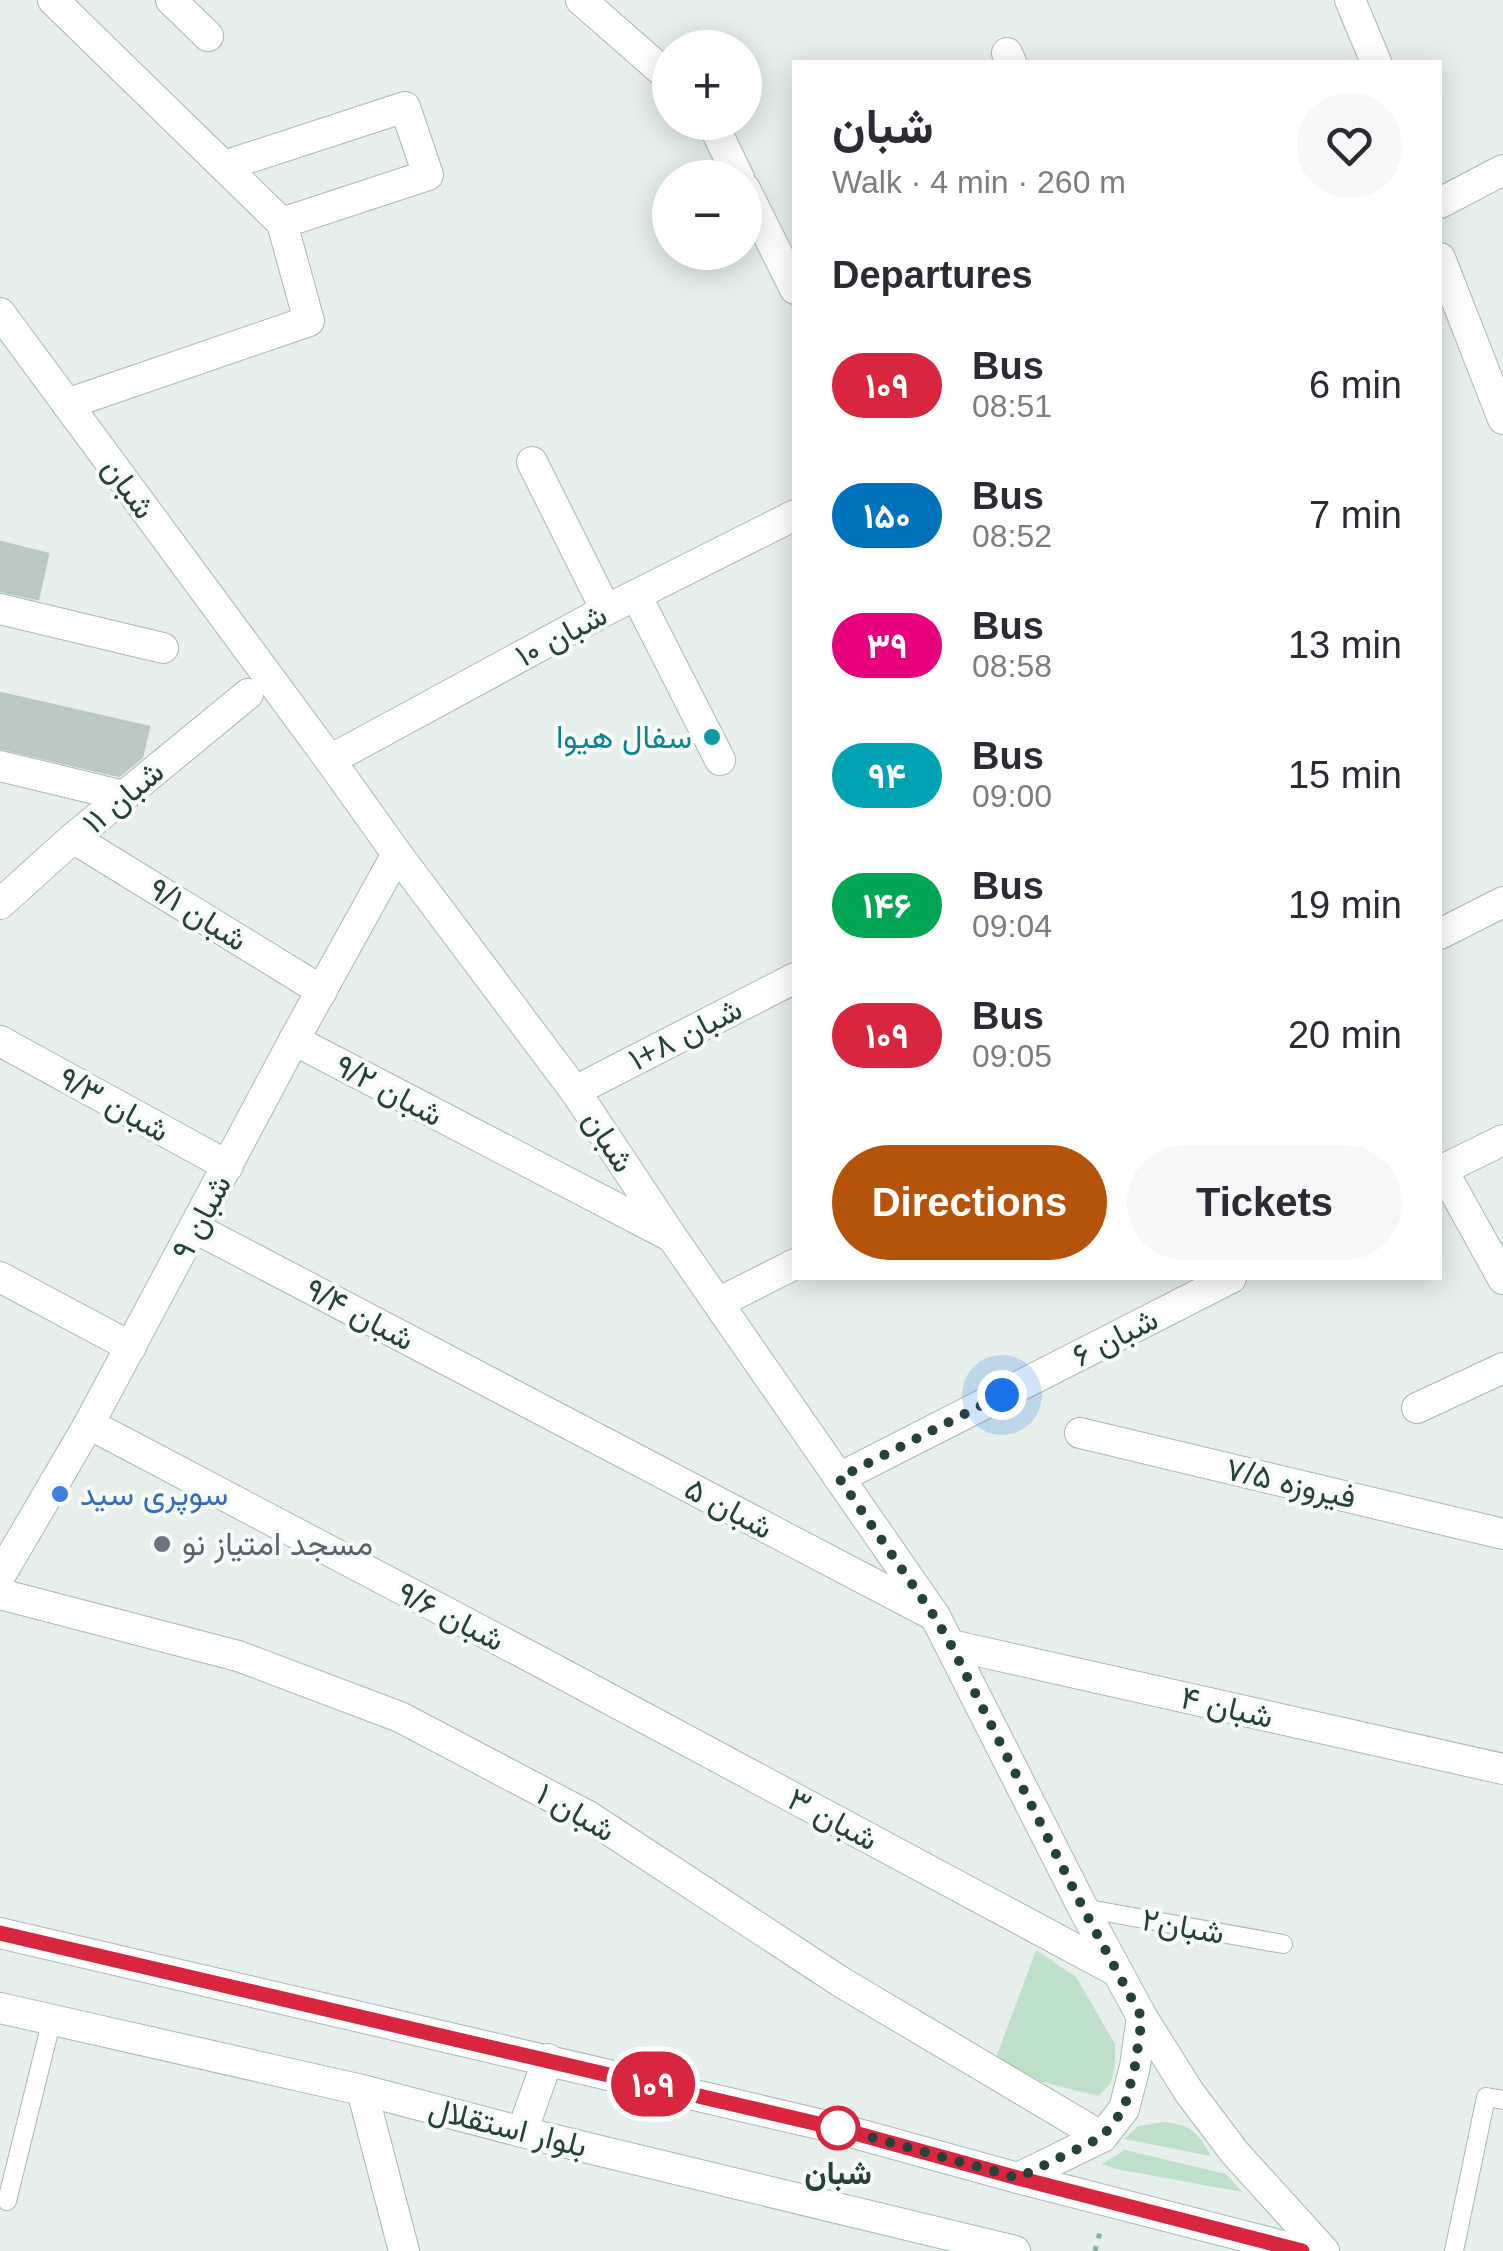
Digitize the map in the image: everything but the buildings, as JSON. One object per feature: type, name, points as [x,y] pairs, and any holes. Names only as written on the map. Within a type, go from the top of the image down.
[{"type":"street","points":[[53,0],[282,223],[309,321],[67,404]]},
{"type":"street","points":[[171,0],[208,36]]},
{"type":"street","points":[[581,0],[652,62]]},
{"type":"street","points":[[1350,0],[1375,60]]},
{"type":"street","points":[[224,166],[405,106],[428,175],[282,223]]},
{"type":"street","points":[[1442,202],[1503,170]]},
{"type":"street","points":[[762,223],[792,283]]},
{"type":"street","points":[[1442,263],[1503,419]]},
{"type":"street","name":"شبان","points":[[0,313],[575,1090],[934,1616],[1083,1908],[1142,2018],[1189,2092],[1235,2153],[1324,2251]]},
{"type":"street","points":[[532,462],[606,610]]},
{"type":"street","name":"۱۰ شبان","points":[[330,760],[606,610],[792,517]]},
{"type":"street","points":[[636,595],[720,760]]},
{"type":"street","points":[[0,609],[163,648]]},
{"type":"street","name":"۱۱ شبان","points":[[0,904],[248,694]]},
{"type":"street","points":[[0,766],[124,796]]},
{"type":"street","name":"۹/۱ شبان","points":[[74,838],[322,991]]},
{"type":"street","name":"۹ شبان","points":[[0,1576],[11,1530],[89,1424],[397,854]]},
{"type":"street","points":[[1442,933],[1503,902]]},
{"type":"street","name":"۱+۸ شبان","points":[[575,1090],[792,980]]},
{"type":"street","name":"۹/۲ شبان","points":[[294,1040],[672,1237]]},
{"type":"street","name":"۹/۳ شبان","points":[[0,1041],[228,1166]]},
{"type":"street","points":[[1442,1170],[1503,1140]]},
{"type":"street","points":[[1442,1172],[1503,1280]]},
{"type":"street","name":"۹/۴ شبان","points":[[195,1228],[524,1401]]},
{"type":"street","points":[[718,1303],[792,1266]]},
{"type":"street","points":[[0,1277],[131,1347]]},
{"type":"street","name":"۶ شبان","points":[[839,1478],[1227,1280]]},
{"type":"street","points":[[1417,1408],[1503,1368]]},
{"type":"street","name":"۵ شبان","points":[[524,1401],[934,1616]]},
{"type":"street","name":"۹/۶ شبان","points":[[89,1424],[548,1666]]},
{"type":"street","name":"۷/۵ فیروزه","points":[[1080,1433],[1503,1534]]},
{"type":"street","name":"۱ شبان","points":[[0,1594],[238,1656],[400,1717],[588,1816],[840,1982],[1102,2137]]},
{"type":"street","name":"۴ شبان","points":[[951,1645],[1503,1769]]},
{"type":"street","name":"۳ شبان","points":[[548,1666],[1118,1972]]},
{"type":"street","points":[[0,1933],[840,2129],[1302,2251]]},
{"type":"street","name":"بلوار استقلال","points":[[0,2008],[362,2090],[1015,2251]]},
{"type":"street","points":[[1018,2178],[1102,2137],[1124,2109],[1142,2018]]},
{"type":"street","points":[[522,2132],[548,2059]]},
{"type":"street","points":[[362,2090],[404,2251]]},
{"type":"lane","name":"شبان۲","points":[[1083,1908],[1283,1944]]},
{"type":"lane","points":[[6,2200],[52,2020]]},
{"type":"lane","points":[[1454,2251],[1486,2097],[1503,2100]]},
{"type":"green space","points":[[1036,1950],[1076,1977],[1115,2044],[1111,2083],[1098,2096],[1042,2082],[996,2058]]},
{"type":"green space","points":[[1164,2122],[1193,2131],[1211,2156],[1124,2139],[1138,2126]]},
{"type":"green space","points":[[1125,2150],[1226,2174],[1242,2192],[1102,2164]]},
{"type":"bus line","name":"۱۰۹","points":[[0,1933],[840,2129],[1302,2251]]},
{"type":"place","name":"سفال هیوا","points":[[712,737]]},
{"type":"place","name":"سوپری سید","points":[[60,1494]]},
{"type":"place","name":"مسجد امتیاز نو","points":[[162,1544]]},
{"type":"place","name":"شبان","points":[[838,2128]]},
{"type":"route","points":[[838,2128],[1018,2178],[1102,2137],[1124,2109],[1135,2066],[1142,2018],[951,1645],[839,1478],[1002,1395]]}]
